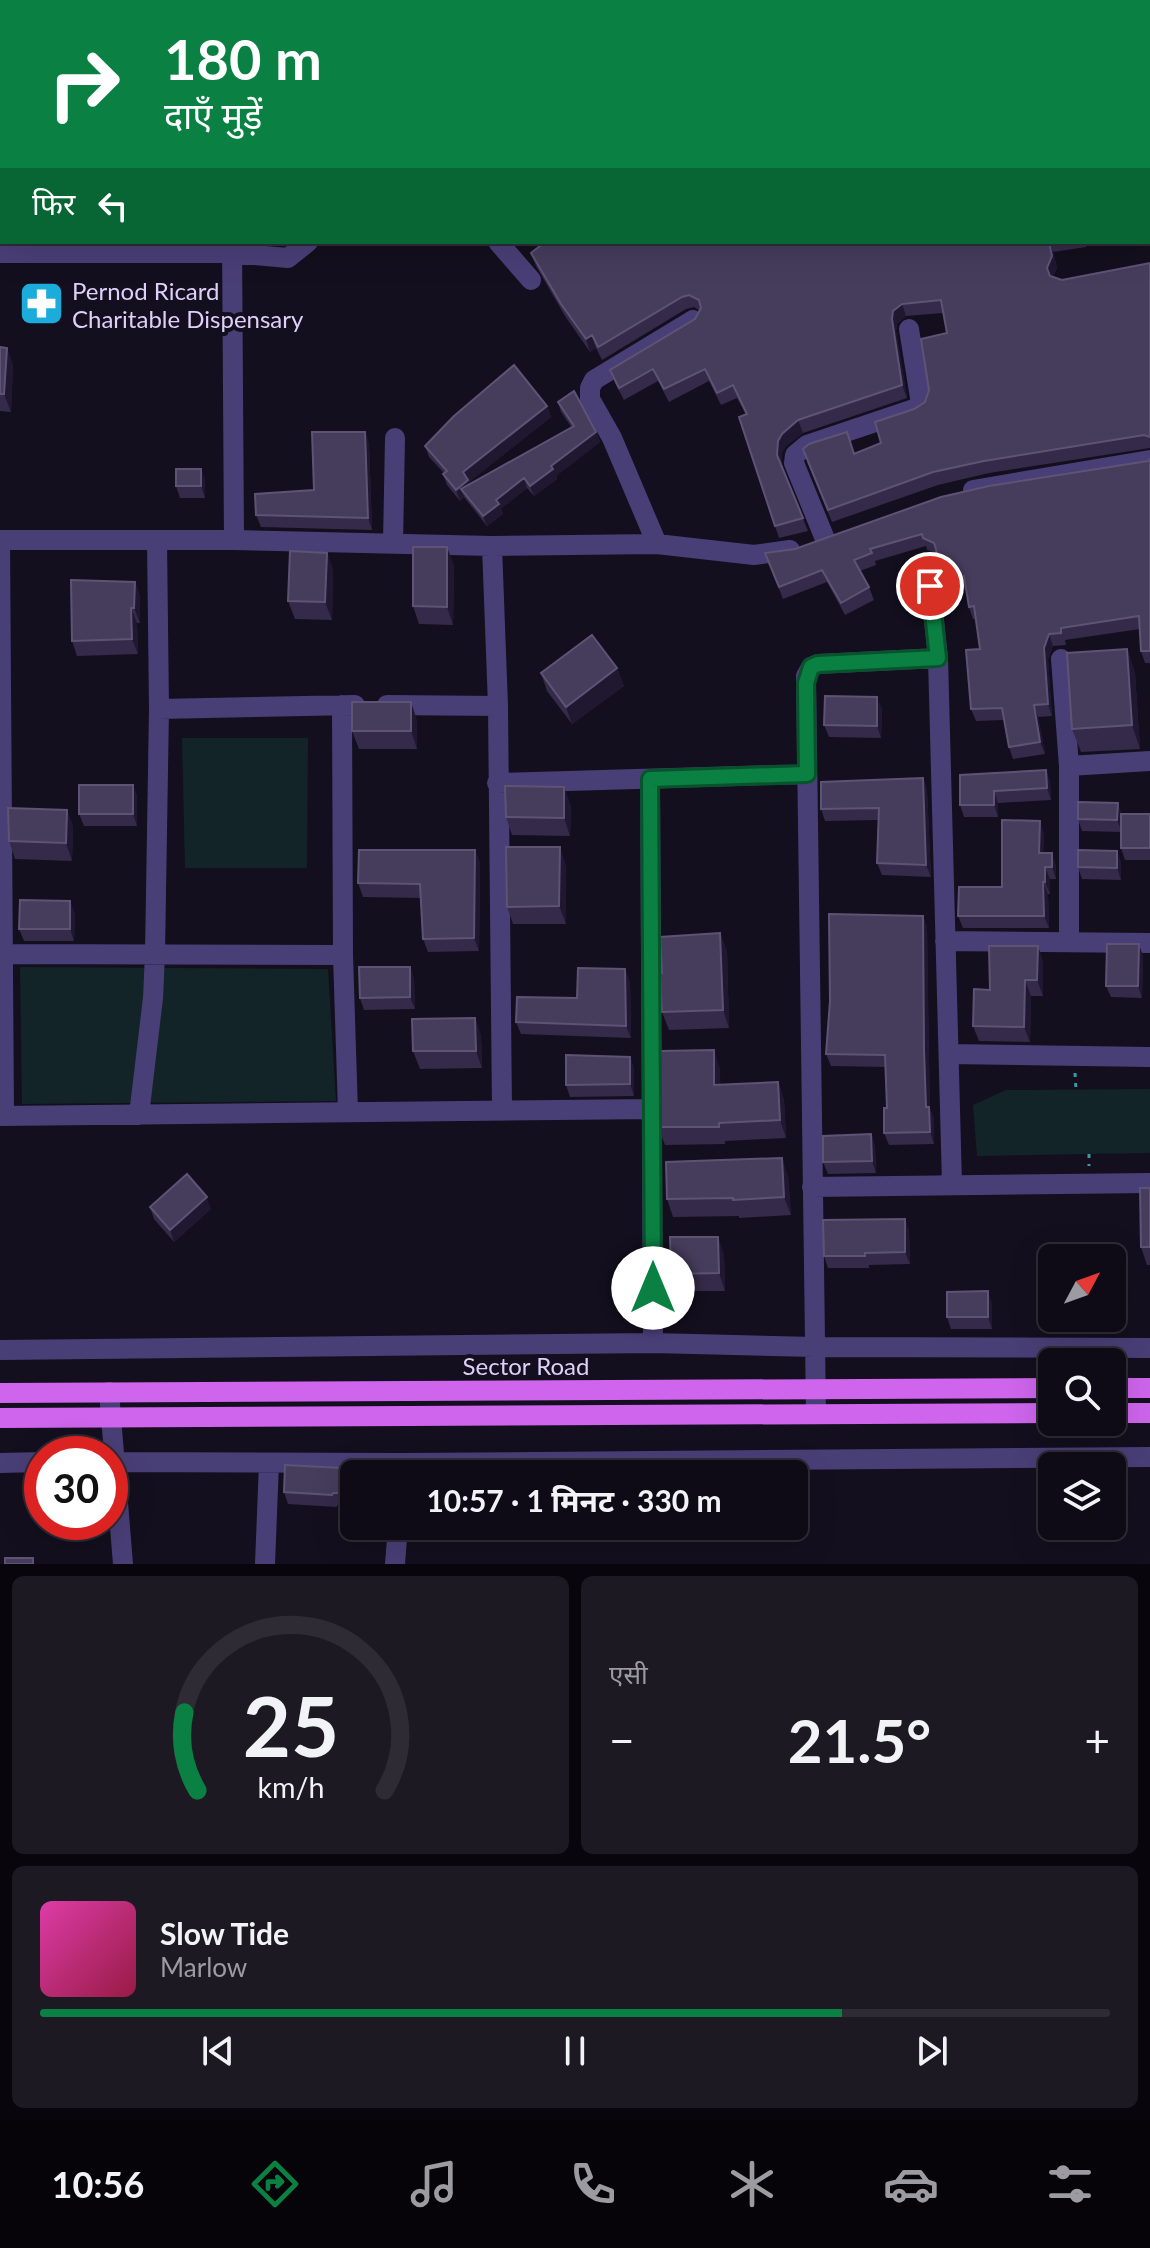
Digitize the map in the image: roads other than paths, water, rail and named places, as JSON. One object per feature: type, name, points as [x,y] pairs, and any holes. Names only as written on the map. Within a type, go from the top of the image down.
[{"type":"main road","name":"Sector Road","points":[[0,1393],[1038,1388]]},
{"type":"main road","points":[[1126,1388],[1150,1388]]},
{"type":"main road","name":"Sector Road","points":[[0,1418],[1038,1413]]},
{"type":"main road","points":[[1126,1413],[1150,1413]]},
{"type":"street","points":[[0,253],[231,247],[288,258],[306,244]]},
{"type":"street","points":[[500,244],[531,280]]},
{"type":"street","points":[[231,247],[234,540]]},
{"type":"street","points":[[657,544],[612,438],[590,399],[590,388],[594,380],[693,320]]},
{"type":"street","points":[[653,1109],[2,1116],[0,540],[234,540],[492,546],[657,544],[754,555],[795,549],[832,536],[794,463],[795,455],[807,445],[921,404],[909,329]]},
{"type":"street","points":[[393,543],[395,438]]},
{"type":"street","points":[[955,495],[1150,460]]},
{"type":"street","points":[[139,1115],[155,954],[159,709],[157,540]]},
{"type":"street","points":[[492,546],[498,706],[502,1111]]},
{"type":"street","points":[[928,563],[938,658],[952,1184]]},
{"type":"street","points":[[816,1414],[806,683],[811,667],[818,664],[938,658]]},
{"type":"street","points":[[1061,659],[1069,766],[1069,941]]},
{"type":"street","points":[[342,705],[343,955],[348,1112]]},
{"type":"street","points":[[159,709],[498,706]]},
{"type":"street","points":[[1069,766],[1150,761]]},
{"type":"street","points":[[497,783],[807,774]]},
{"type":"street","points":[[650,779],[653,1343]]},
{"type":"street","points":[[945,941],[1150,943]]},
{"type":"street","points":[[2,954],[343,955]]},
{"type":"street","points":[[949,1054],[1150,1057]]},
{"type":"street","points":[[812,1187],[1150,1183]]},
{"type":"street","points":[[0,1350],[653,1343],[1150,1348]]},
{"type":"street","points":[[109,1392],[110,1436]]},
{"type":"street","points":[[808,1462],[1150,1457]]},
{"type":"street","points":[[0,1463],[24,1462]]},
{"type":"street","points":[[128,1462],[340,1466]]},
{"type":"street","points":[[265,1564],[269,1463]]},
{"type":"street","points":[[120,1540],[123,1564]]},
{"type":"street","points":[[395,1564],[397,1540]]},
{"type":"place","name":"Pernod Ricard Charitable Dispensary","points":[[41,304]]}]
